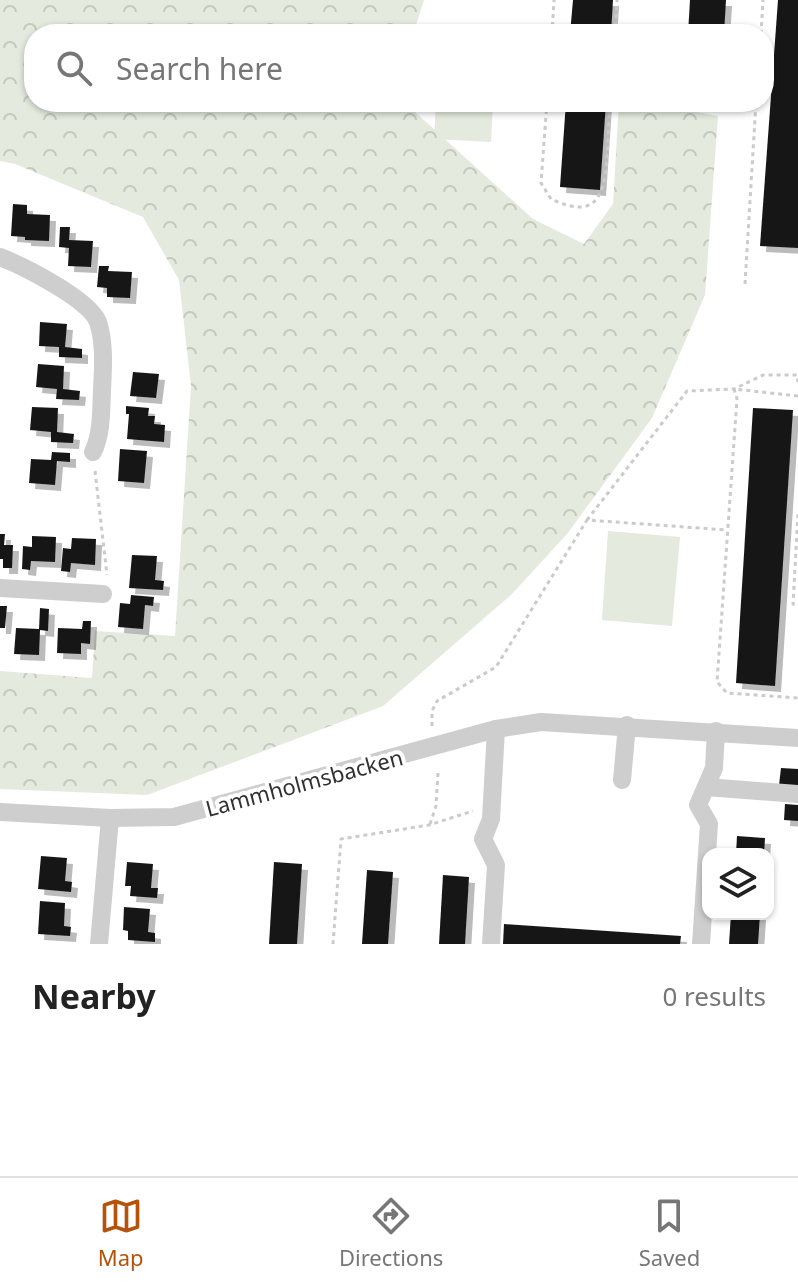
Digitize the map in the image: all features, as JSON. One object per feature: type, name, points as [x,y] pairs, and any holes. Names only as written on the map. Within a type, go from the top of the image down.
[{"type":"street","points":[[0,257],[27,267],[88,307],[97,320],[103,354],[99,438],[93,452]]},
{"type":"street","points":[[0,588],[103,594]]},
{"type":"street","name":"Lammholmsbacken","points":[[0,812],[110,818],[174,817],[496,729],[541,722],[798,738]]},
{"type":"street","points":[[622,780],[627,725]]},
{"type":"street","points":[[491,944],[496,865],[483,839],[491,819],[496,729]]},
{"type":"street","points":[[701,944],[709,824],[698,805],[714,768],[716,731]]},
{"type":"street","points":[[706,787],[798,794]]},
{"type":"street","points":[[99,944],[110,818]]},
{"type":"path","points":[[553,24],[554,0]]},
{"type":"path","points":[[616,24],[617,0]]},
{"type":"path","points":[[762,24],[763,0]]},
{"type":"path","points":[[546,112],[541,183],[551,199],[577,208],[590,206],[599,198],[605,184],[609,112]]},
{"type":"path","points":[[745,284],[755,112]]},
{"type":"path","points":[[734,389],[763,375],[797,375],[798,382]]},
{"type":"path","points":[[734,389],[737,399],[717,682],[727,693],[798,698]]},
{"type":"path","points":[[432,726],[432,711],[437,701],[496,667],[587,520],[687,391],[734,389],[798,396]]},
{"type":"path","points":[[93,452],[108,570],[103,594]]},
{"type":"path","points":[[798,514],[793,604],[798,607]]},
{"type":"path","points":[[587,520],[727,530]]},
{"type":"path","points":[[429,825],[436,806],[438,773]]},
{"type":"path","points":[[333,944],[341,839],[429,825],[492,804]]},
{"type":"green space","points":[[0,0],[424,0],[416,24],[24,24],[24,112],[415,112],[533,219],[584,244],[613,204],[618,112],[696,112],[718,116],[705,295],[652,418],[567,534],[511,595],[383,706],[147,795],[0,789],[0,671],[92,678],[95,631],[175,636],[191,386],[179,280],[143,217],[15,164],[0,161]]},
{"type":"green space","points":[[435,112],[492,112],[491,142],[434,139]]},
{"type":"green space","points":[[608,531],[680,537],[672,626],[602,620]]},
{"type":"building","points":[[573,0],[613,0],[612,24],[571,24]]},
{"type":"building","points":[[690,0],[726,0],[725,24],[689,24]]},
{"type":"building","points":[[778,0],[798,0],[798,248],[760,246],[770,112],[774,112]]},
{"type":"building","points":[[565,112],[605,112],[600,190],[560,187]]},
{"type":"building","points":[[13,204],[27,205],[27,214],[50,215],[49,241],[11,236]]},
{"type":"building","points":[[60,227],[70,227],[69,240],[93,241],[91,267],[68,266],[69,248],[59,247]]},
{"type":"building","points":[[99,266],[109,266],[108,271],[132,272],[130,298],[107,297],[107,288],[97,287]]},
{"type":"building","points":[[40,322],[67,324],[65,347],[82,349],[82,358],[59,357],[59,347],[39,346]]},
{"type":"building","points":[[38,364],[64,366],[63,389],[80,391],[79,400],[56,399],[57,389],[36,387]]},
{"type":"building","points":[[133,372],[159,374],[156,398],[130,396]]},
{"type":"building","points":[[126,406],[149,408],[148,416],[155,416],[154,424],[165,425],[164,442],[127,439],[129,414],[126,414]]},
{"type":"building","points":[[32,407],[58,408],[57,432],[74,434],[73,443],[51,442],[51,432],[30,430]]},
{"type":"building","points":[[753,408],[793,410],[775,686],[736,683]]},
{"type":"building","points":[[120,449],[147,451],[144,483],[118,481]]},
{"type":"building","points":[[52,452],[70,453],[70,462],[57,461],[55,485],[29,483],[31,459],[51,460]]},
{"type":"building","points":[[0,534],[5,534],[4,545],[13,545],[12,568],[3,568]]},
{"type":"building","points":[[32,536],[56,537],[55,562],[31,561],[30,570],[22,569],[23,546],[32,547]]},
{"type":"building","points":[[72,538],[96,539],[95,565],[71,563],[70,572],[61,571],[63,548],[71,549]]},
{"type":"building","points":[[132,555],[157,556],[155,580],[164,581],[163,590],[129,588]]},
{"type":"building","points":[[131,595],[154,597],[153,606],[145,605],[143,629],[118,627],[120,603],[130,604]]},
{"type":"building","points":[[0,606],[7,606],[5,628],[0,628]]},
{"type":"building","points":[[40,608],[49,609],[48,631],[40,630],[39,655],[14,654],[16,628],[39,629]]},
{"type":"building","points":[[83,621],[91,621],[90,644],[81,643],[81,654],[57,653],[58,628],[82,629]]},
{"type":"building","points":[[781,768],[798,769],[798,786],[779,785]]},
{"type":"building","points":[[785,804],[798,805],[798,821],[784,820]]},
{"type":"building","points":[[737,836],[765,838],[764,848],[736,848]]},
{"type":"building","points":[[41,856],[67,858],[65,881],[72,882],[71,892],[38,889]]},
{"type":"building","points":[[127,862],[153,864],[151,888],[158,888],[157,898],[130,896],[131,886],[125,886]]},
{"type":"building","points":[[274,862],[302,864],[297,944],[269,944]]},
{"type":"building","points":[[367,870],[393,872],[388,944],[362,944]]},
{"type":"building","points":[[443,875],[469,877],[465,944],[439,944]]},
{"type":"building","points":[[40,901],[65,903],[64,926],[71,927],[70,936],[38,934]]},
{"type":"building","points":[[124,907],[150,909],[148,932],[155,933],[155,942],[128,940],[128,931],[123,930]]},
{"type":"building","points":[[731,920],[760,920],[758,944],[729,944]]},
{"type":"building","points":[[504,924],[681,936],[680,944],[503,944]]}]
